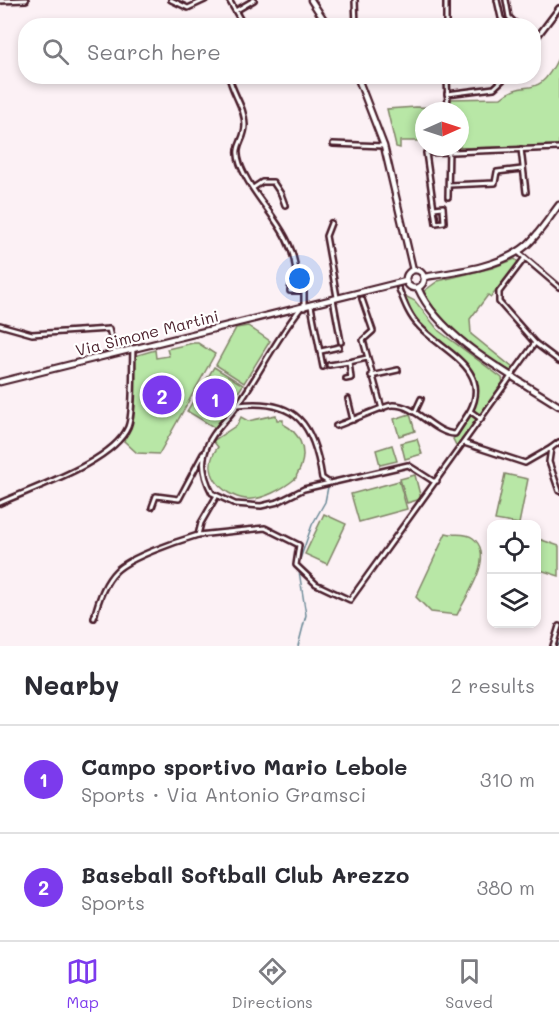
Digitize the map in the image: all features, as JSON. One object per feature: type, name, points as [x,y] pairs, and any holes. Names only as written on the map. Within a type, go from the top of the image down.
[{"type":"street","points":[[0,2],[26,0]]},
{"type":"street","points":[[171,0],[188,8],[205,0]]},
{"type":"street","points":[[229,0],[240,18]]},
{"type":"street","points":[[237,10],[254,0]]},
{"type":"street","points":[[311,0],[323,18]]},
{"type":"street","points":[[355,0],[356,18]]},
{"type":"street","points":[[446,0],[446,18]]},
{"type":"street","points":[[497,0],[501,18]]},
{"type":"street","points":[[506,0],[510,18]]},
{"type":"street","points":[[541,32],[559,8]]},
{"type":"street","points":[[152,507],[156,496],[179,498],[223,420],[238,405],[302,308],[304,291],[291,291],[296,273],[288,239],[253,188],[237,154],[245,119],[232,84]]},
{"type":"street","points":[[360,84],[384,146],[413,270]]},
{"type":"street","points":[[447,84],[447,102]]},
{"type":"street","points":[[447,94],[494,88],[498,84]]},
{"type":"street","points":[[333,144],[384,146]]},
{"type":"street","points":[[469,149],[558,148]]},
{"type":"street","points":[[521,149],[526,192]]},
{"type":"street","points":[[426,156],[436,223],[444,222],[442,207],[434,208]]},
{"type":"street","points":[[448,197],[449,156]]},
{"type":"street","points":[[449,185],[495,183],[496,172],[522,169]]},
{"type":"street","points":[[253,188],[262,182],[273,182],[285,205]]},
{"type":"street","points":[[424,277],[494,262],[518,252],[529,244],[559,205]]},
{"type":"street","points":[[331,223],[326,236],[341,342]]},
{"type":"street","points":[[518,252],[559,287]]},
{"type":"street","points":[[524,259],[499,292],[498,298],[536,344],[559,361]]},
{"type":"street","points":[[413,270],[420,271],[424,277],[422,285],[418,288],[409,286],[406,281],[408,273],[413,270]]},
{"type":"street","name":"Via Simone Martini","points":[[0,382],[406,281]]},
{"type":"street","points":[[418,288],[421,300],[437,319],[512,376],[559,405]]},
{"type":"street","points":[[336,426],[392,405],[415,412],[451,434],[455,434],[470,411],[476,389],[470,369],[418,325],[399,290]]},
{"type":"street","points":[[362,299],[373,331],[363,340],[382,409]]},
{"type":"street","points":[[311,306],[323,366]]},
{"type":"street","points":[[0,325],[32,334],[109,329],[115,353]]},
{"type":"street","points":[[94,618],[99,598],[115,572],[167,546],[198,535],[265,528],[298,545],[296,565],[311,581],[350,600],[536,344]]},
{"type":"street","points":[[320,351],[339,347]]},
{"type":"street","points":[[0,503],[81,468],[115,446],[130,424],[133,348]]},
{"type":"street","points":[[329,365],[367,358]]},
{"type":"street","points":[[346,379],[351,378],[349,362]]},
{"type":"street","points":[[372,376],[398,370]]},
{"type":"street","points":[[348,399],[353,420]]},
{"type":"street","points":[[415,412],[422,399]]},
{"type":"street","points":[[238,405],[259,403],[298,418],[312,433],[322,478],[333,483]]},
{"type":"street","points":[[470,411],[482,419]]},
{"type":"street","points":[[464,443],[528,463],[559,442]]},
{"type":"street","points":[[551,448],[549,462],[559,491]]},
{"type":"street","points":[[205,450],[205,479],[216,497],[235,504],[261,506],[278,502],[298,490],[408,465],[436,482]]},
{"type":"street","points":[[198,535],[201,523],[216,497]]},
{"type":"street","points":[[553,646],[559,626]]},
{"type":"green space","points":[[559,56],[559,146],[469,148],[469,102],[449,102],[449,99],[501,98],[518,89],[541,84]]},
{"type":"green space","points":[[415,107],[415,141],[400,141],[400,148],[396,147],[387,109]]},
{"type":"green space","points":[[515,259],[519,263],[491,297],[488,295],[470,319],[471,334],[513,368],[511,371],[488,357],[462,336],[438,312],[424,291],[438,281],[492,268]]},
{"type":"green space","points":[[403,295],[415,301],[439,331],[502,378],[503,383],[481,416],[473,411],[478,395],[473,371],[466,362],[423,328],[414,317]]},
{"type":"green space","points":[[248,326],[270,341],[244,383],[216,365],[236,328]]},
{"type":"green space","points":[[198,343],[215,354],[159,454],[137,453],[124,441],[131,423],[134,356],[155,350],[156,358],[169,356],[167,349]]},
{"type":"green space","points":[[214,367],[243,385],[215,428],[187,411]]},
{"type":"green space","points":[[410,414],[415,431],[399,436],[394,419]]},
{"type":"green space","points":[[276,415],[277,420],[283,420],[283,424],[297,436],[302,447],[303,460],[296,478],[279,490],[259,498],[246,499],[229,493],[216,481],[212,473],[213,456],[218,447],[213,441],[237,425],[241,417],[248,421]]},
{"type":"green space","points":[[471,415],[479,420],[458,449],[453,439]]},
{"type":"green space","points":[[417,439],[422,454],[405,459],[401,443]]},
{"type":"green space","points":[[392,445],[397,461],[380,465],[376,450]]},
{"type":"green space","points":[[505,474],[528,479],[520,520],[495,520]]},
{"type":"green space","points":[[415,475],[421,499],[407,503],[400,479]]},
{"type":"green space","points":[[399,481],[407,509],[359,522],[351,494]]},
{"type":"green space","points":[[324,514],[346,524],[327,564],[305,554]]},
{"type":"green space","points":[[446,533],[467,535],[473,538],[479,546],[481,555],[477,576],[457,615],[431,612],[416,597]]},
{"type":"green space","points":[[541,540],[559,546],[559,576],[541,570]]},
{"type":"waterway","points":[[298,646],[306,615],[298,565],[312,525],[325,502],[328,487]]},
{"type":"place","name":"Baseball Softball Club Arezzo","points":[[162,395]]},
{"type":"place","name":"Campo sportivo Mario Lebole","points":[[215,398]]}]
